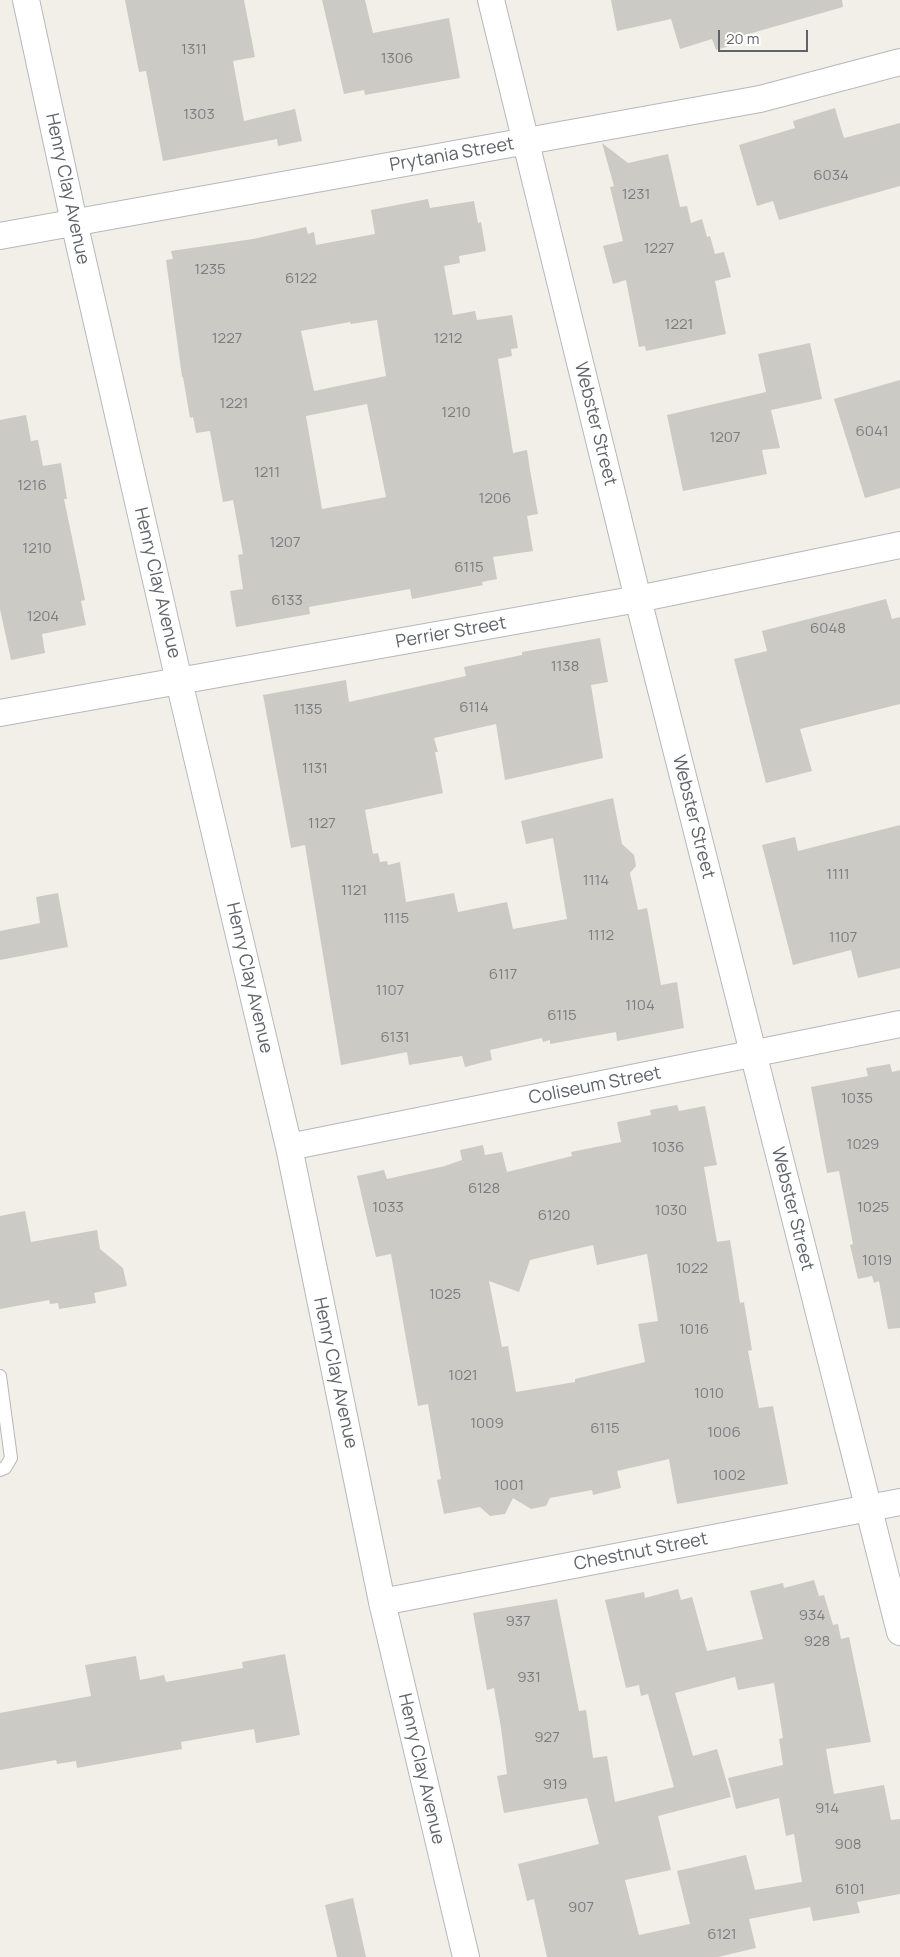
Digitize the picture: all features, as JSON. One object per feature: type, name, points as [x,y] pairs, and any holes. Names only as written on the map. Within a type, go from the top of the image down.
[{"type":"street","name":"Henry Clay Avenue","points":[[26,0],[74,222],[179,682],[289,1147],[382,1602],[466,1957]]},
{"type":"street","name":"Webster Street","points":[[491,0],[638,599],[867,1509],[900,1632]]},
{"type":"street","name":"Prytania Street","points":[[0,236],[760,99],[900,62]]},
{"type":"street","name":"Perrier Street","points":[[0,712],[179,682],[638,599],[900,545]]},
{"type":"street","name":"Coliseum Street","points":[[289,1147],[900,1024]]},
{"type":"street","name":"Chestnut Street","points":[[382,1602],[900,1502]]},
{"type":"lane","points":[[0,1376],[11,1458],[5,1468],[0,1470]]},
{"type":"building","points":[[125,0],[244,0],[255,57],[233,61],[244,121],[295,109],[302,141],[278,146],[277,139],[163,161],[146,71],[139,72]]},
{"type":"building","points":[[322,0],[365,0],[373,33],[449,18],[460,78],[365,95],[364,90],[344,94]]},
{"type":"building","points":[[611,0],[842,0],[843,7],[738,37],[739,43],[716,50],[712,39],[680,49],[671,19],[617,31]]},
{"type":"building","points":[[835,108],[844,138],[900,123],[900,186],[779,220],[773,201],[757,206],[739,145],[795,128],[793,121]]},
{"type":"building","points":[[602,143],[628,163],[668,154],[680,207],[687,206],[691,223],[702,219],[707,237],[710,236],[715,254],[724,252],[731,277],[715,281],[726,334],[646,351],[645,346],[639,347],[626,280],[613,284],[603,246],[623,241],[610,187],[614,186]]},
{"type":"building","points":[[428,199],[430,208],[474,201],[478,223],[481,222],[486,251],[459,256],[460,263],[444,266],[453,315],[475,311],[477,320],[512,315],[518,348],[511,349],[512,356],[498,359],[513,453],[527,450],[538,514],[527,516],[533,551],[493,557],[497,579],[482,582],[483,585],[412,599],[410,589],[309,607],[310,614],[236,627],[230,591],[243,589],[238,555],[243,554],[233,500],[223,502],[210,431],[196,433],[193,417],[190,418],[182,377],[166,260],[173,259],[171,251],[253,239],[306,227],[308,234],[314,232],[316,245],[375,234],[371,210]],"holes":[[[377,320],[386,376],[314,391],[301,331],[350,322],[351,324]],[[367,404],[386,497],[322,509],[306,416]]]},
{"type":"building","points":[[810,343],[822,399],[771,410],[780,448],[762,450],[767,474],[683,491],[667,415],[766,392],[758,354]]},
{"type":"building","points":[[900,380],[900,488],[865,498],[834,399]]},
{"type":"building","points":[[26,415],[31,441],[38,440],[43,466],[61,463],[67,499],[64,499],[85,600],[81,601],[86,625],[42,634],[45,653],[11,660],[0,609],[0,420]]},
{"type":"building","points":[[886,599],[892,619],[900,617],[900,704],[800,729],[812,771],[766,783],[734,659],[767,651],[762,631]]},
{"type":"building","points":[[600,638],[608,682],[591,685],[603,758],[505,780],[496,724],[434,738],[438,752],[435,752],[443,793],[365,810],[373,854],[378,853],[380,862],[387,861],[388,865],[400,862],[406,902],[454,893],[458,912],[507,902],[513,929],[567,919],[553,838],[526,844],[521,821],[613,798],[622,844],[634,855],[636,866],[630,873],[638,910],[647,908],[661,985],[677,982],[684,1028],[617,1041],[616,1032],[550,1044],[550,1040],[543,1042],[542,1038],[490,1050],[492,1060],[465,1067],[462,1056],[409,1065],[407,1052],[341,1065],[305,845],[291,848],[263,695],[346,680],[349,702],[466,676],[464,667],[522,655],[522,652]]},
{"type":"building","points":[[900,825],[900,968],[858,978],[851,950],[793,965],[762,845],[795,837],[798,851]]},
{"type":"building","points":[[58,893],[68,947],[0,960],[0,931],[40,923],[36,897]]},
{"type":"building","points":[[890,1064],[892,1072],[900,1070],[900,1328],[888,1329],[879,1281],[874,1283],[872,1276],[858,1279],[850,1245],[853,1244],[839,1171],[827,1173],[811,1087],[868,1076],[866,1068]]},
{"type":"building","points":[[677,1105],[679,1111],[705,1106],[717,1165],[704,1167],[717,1242],[730,1240],[740,1303],[744,1302],[752,1350],[748,1351],[759,1408],[773,1406],[788,1484],[677,1504],[669,1459],[617,1471],[621,1488],[593,1495],[592,1490],[550,1498],[546,1506],[531,1509],[513,1498],[505,1514],[490,1516],[480,1507],[444,1514],[437,1480],[441,1479],[428,1404],[418,1406],[391,1254],[376,1257],[357,1176],[384,1170],[387,1179],[445,1166],[462,1160],[460,1150],[483,1145],[485,1155],[502,1152],[507,1172],[572,1156],[571,1152],[621,1142],[617,1122],[651,1115],[650,1110]],"holes":[[[593,1245],[597,1265],[647,1254],[658,1321],[638,1324],[645,1362],[575,1379],[575,1382],[516,1392],[508,1346],[502,1347],[489,1281],[519,1292],[530,1260]]]},
{"type":"building","points":[[25,1211],[31,1242],[97,1230],[100,1249],[123,1268],[127,1286],[94,1293],[96,1303],[59,1309],[58,1303],[50,1304],[49,1300],[0,1309],[0,1216]]},
{"type":"building","points":[[814,1580],[819,1596],[824,1595],[833,1625],[838,1624],[841,1639],[849,1637],[871,1742],[826,1749],[834,1794],[884,1785],[891,1820],[900,1819],[900,1894],[857,1902],[860,1913],[813,1921],[810,1907],[749,1919],[756,1948],[718,1957],[547,1957],[534,1899],[527,1901],[518,1864],[599,1844],[587,1798],[504,1813],[497,1776],[507,1774],[501,1728],[494,1688],[487,1690],[473,1613],[557,1599],[579,1711],[586,1710],[593,1758],[607,1756],[615,1802],[674,1787],[648,1694],[641,1696],[639,1685],[626,1688],[605,1600],[644,1592],[645,1598],[678,1589],[681,1600],[692,1597],[707,1651],[763,1639],[750,1591],[783,1583],[784,1588]],"holes":[[[735,1677],[738,1690],[774,1683],[783,1738],[779,1739],[783,1765],[728,1778],[736,1809],[779,1798],[786,1836],[794,1834],[802,1882],[755,1890],[746,1855],[677,1871],[690,1924],[639,1935],[625,1880],[671,1870],[658,1816],[731,1797],[717,1749],[693,1756],[675,1693]]]},
{"type":"building","points":[[285,1654],[300,1735],[256,1743],[254,1729],[181,1742],[182,1749],[77,1768],[76,1761],[57,1764],[56,1760],[0,1770],[0,1713],[91,1696],[85,1665],[136,1656],[140,1680],[164,1675],[166,1682],[243,1668],[242,1662]]},
{"type":"building","points":[[353,1898],[366,1957],[337,1957],[325,1905]]}]
